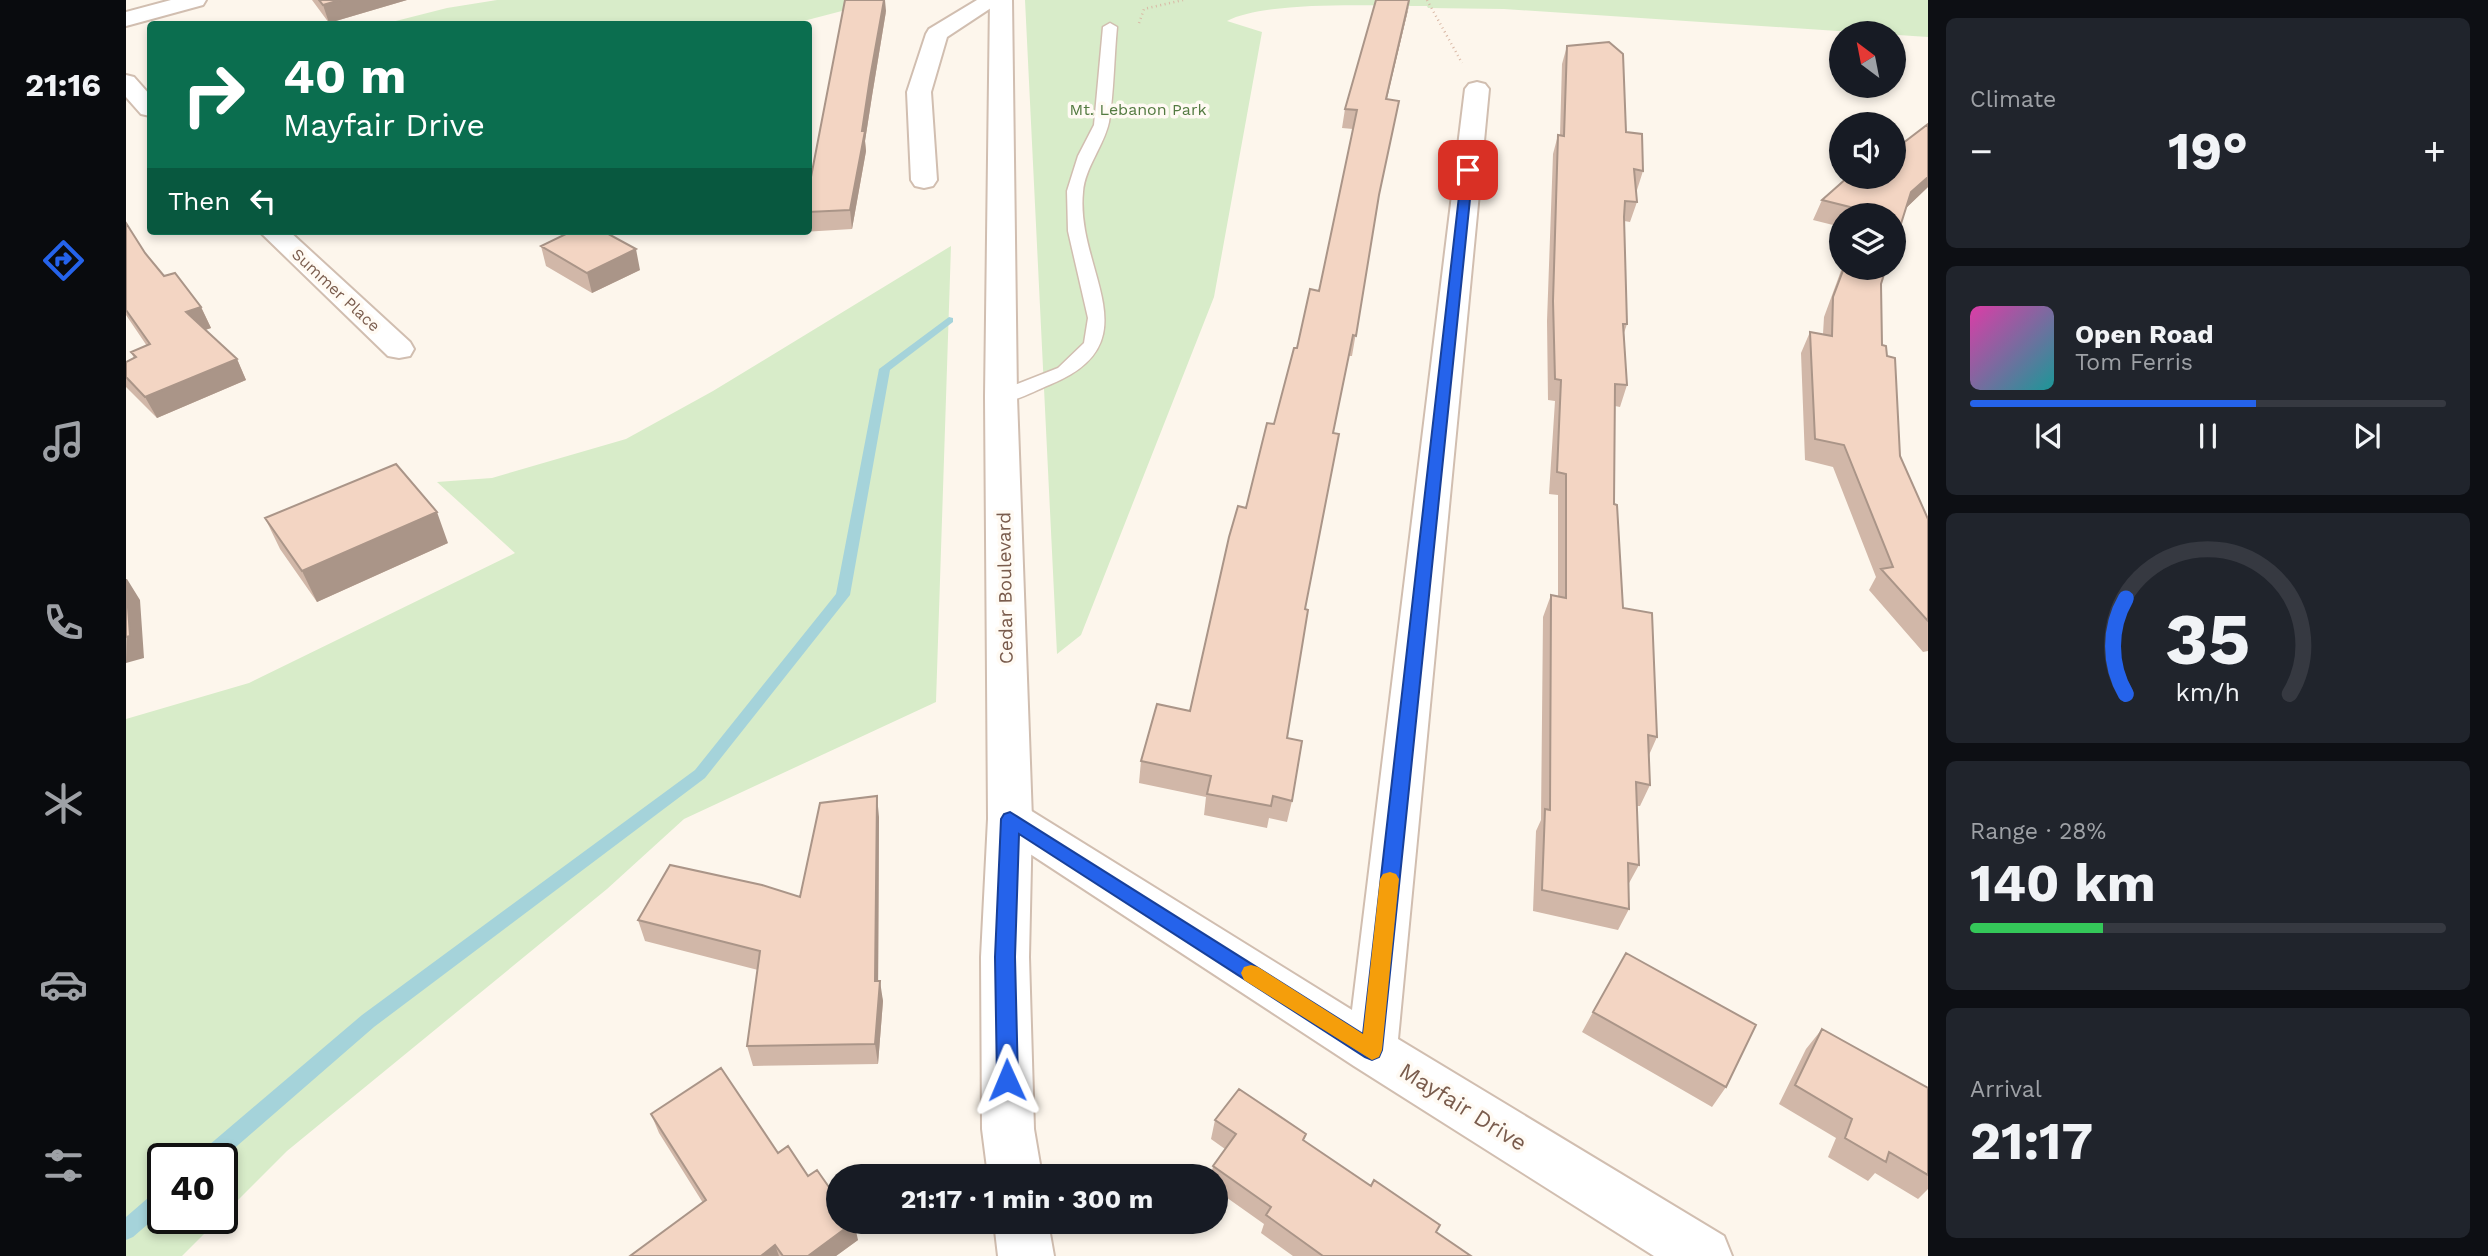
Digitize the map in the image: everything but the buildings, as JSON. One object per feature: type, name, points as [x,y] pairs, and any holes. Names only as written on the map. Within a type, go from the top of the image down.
[{"type":"street","points":[[126,19],[195,0]]},
{"type":"street","points":[[924,180],[919,92],[937,34],[992,0]]},
{"type":"street","name":"Cedar Boulevard","points":[[1001,0],[1001,397],[1010,819],[1005,957],[1008,1129],[1013,1164]]},
{"type":"street","points":[[1372,1050],[1471,79]]},
{"type":"street","points":[[126,82],[147,106]]},
{"type":"street","name":"Summer Place","points":[[277,235],[399,349]]},
{"type":"street","name":"Mayfair Drive","points":[[1010,819],[1372,1050],[1704,1256]]},
{"type":"street","points":[[1023,1234],[1026,1256]]},
{"type":"lane","points":[[1001,397],[1065,372],[1093,345],[1097,318],[1076,231],[1075,191],[1086,156],[1101,125],[1110,27]]},
{"type":"path","points":[[1110,27],[1139,25],[1144,9],[1183,0]]},
{"type":"path","points":[[1427,0],[1471,79]]},
{"type":"green space","points":[[497,0],[874,0],[804,21],[396,21],[447,8]]},
{"type":"green space","name":"Mt. Lebanon Park","points":[[1025,0],[1928,0],[1928,37],[1906,36],[1906,21],[1829,21],[1829,30],[1427,6],[1295,7],[1245,14],[1227,21],[1262,32],[1214,297],[1081,635],[1057,654]]},
{"type":"green space","points":[[951,246],[936,702],[684,819],[607,889],[287,1151],[238,1200],[238,1143],[147,1143],[147,1234],[204,1234],[182,1256],[126,1256],[126,719],[249,683],[515,553],[437,482],[492,478],[626,439],[713,391]]},
{"type":"waterway","points":[[226,1143],[368,1021],[700,774],[843,595],[885,369],[949,320]]},
{"type":"waterway","points":[[126,1230],[147,1212]]},
{"type":"slow traffic","points":[[1251,973],[1372,1050],[1390,879]]},
{"type":"route","points":[[1007,1080],[1005,957],[1010,819],[1372,1050],[1468,170]]}]
